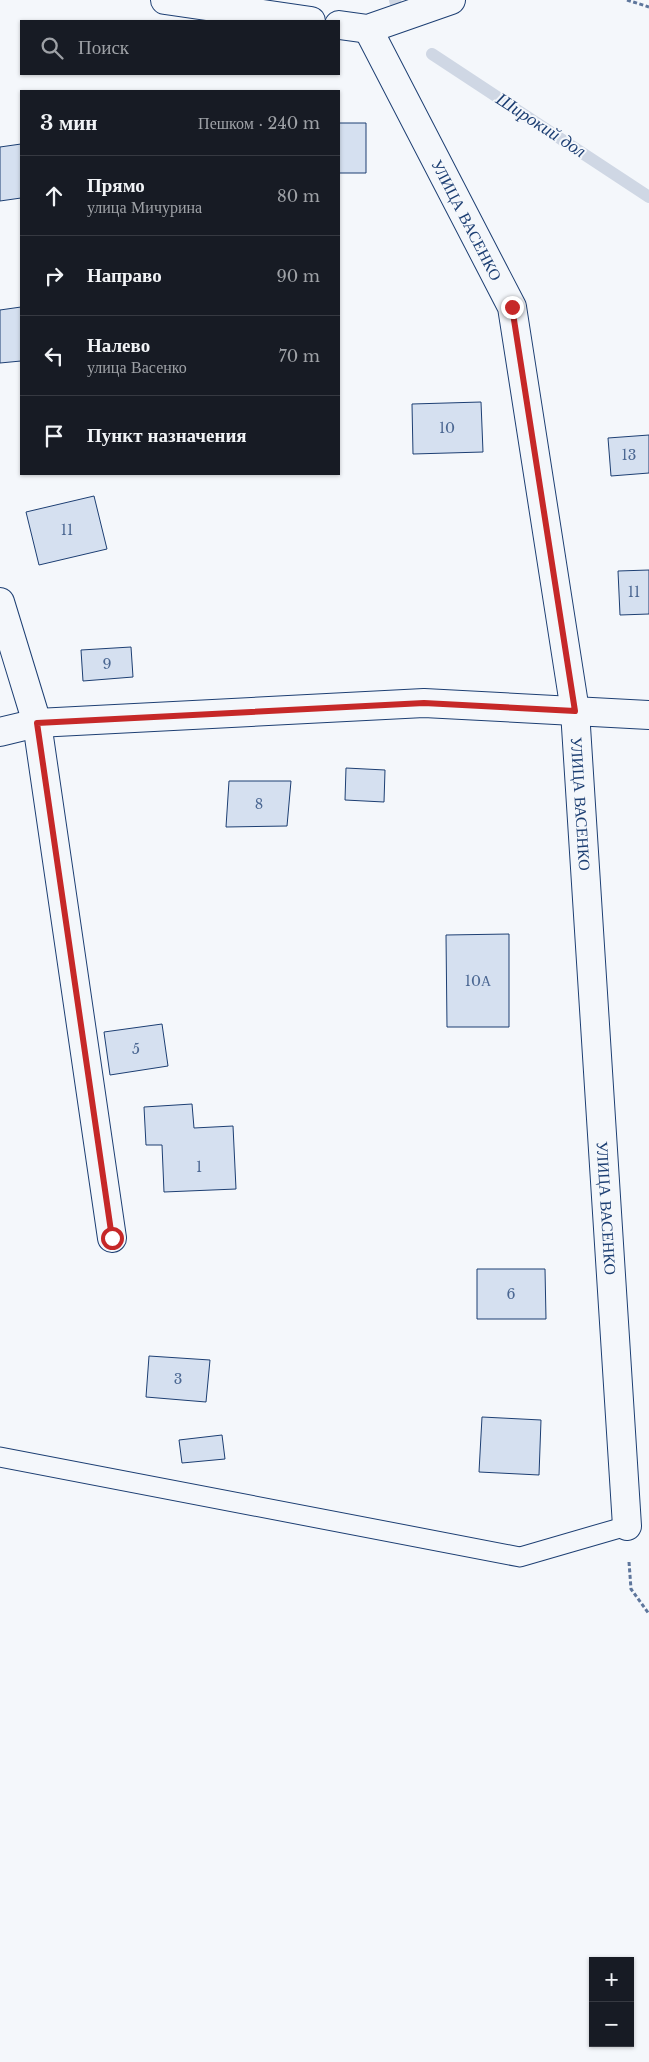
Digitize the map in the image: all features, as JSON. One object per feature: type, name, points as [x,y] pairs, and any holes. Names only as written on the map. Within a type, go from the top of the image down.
[{"type":"street","points":[[165,0],[304,20]]},
{"type":"street","points":[[340,25],[368,30],[451,0]]},
{"type":"street","name":"УЛИЦА ВАСЕНКО","points":[[368,30],[512,307],[575,711],[627,1526]]},
{"type":"street","points":[[0,602],[37,723],[112,1238]]},
{"type":"street","points":[[0,732],[37,723],[424,703],[649,715]]},
{"type":"lane","points":[[0,1457],[520,1557],[627,1526]]},
{"type":"path","points":[[627,0],[649,7]]},
{"type":"path","points":[[627,1526],[631,1589],[649,1614]]},
{"type":"building","points":[[340,123],[366,123],[366,173],[340,173]]},
{"type":"building","points":[[20,144],[20,198],[0,201],[0,147]]},
{"type":"building","points":[[20,307],[20,361],[0,363],[0,310]]},
{"type":"building","points":[[481,402],[483,452],[413,454],[412,404]]},
{"type":"building","points":[[649,435],[649,473],[611,476],[608,438]]},
{"type":"building","points":[[94,496],[107,549],[39,565],[26,512]]},
{"type":"building","points":[[649,570],[649,614],[620,615],[618,571]]},
{"type":"building","points":[[131,647],[133,677],[83,681],[81,650]]},
{"type":"building","points":[[346,768],[385,770],[384,802],[345,800]]},
{"type":"building","points":[[229,781],[291,781],[287,826],[226,827]]},
{"type":"building","points":[[509,934],[509,1027],[447,1027],[446,935]]},
{"type":"building","points":[[162,1024],[168,1066],[110,1075],[104,1032]]},
{"type":"building","points":[[192,1104],[194,1128],[233,1126],[236,1189],[164,1192],[162,1145],[146,1145],[144,1107]]},
{"type":"building","points":[[477,1269],[545,1269],[546,1319],[477,1319]]},
{"type":"building","points":[[149,1356],[210,1360],[206,1402],[146,1397]]},
{"type":"building","points":[[482,1417],[541,1420],[539,1475],[479,1472]]},
{"type":"building","points":[[222,1435],[225,1459],[182,1463],[179,1440]]},
{"type":"waterway","name":"Широкий дол","points":[[395,0],[397,8]]},
{"type":"waterway","name":"Широкий дол","points":[[432,54],[649,197]]},
{"type":"route","points":[[112,1238],[37,723],[424,703],[575,711],[512,307]]}]
